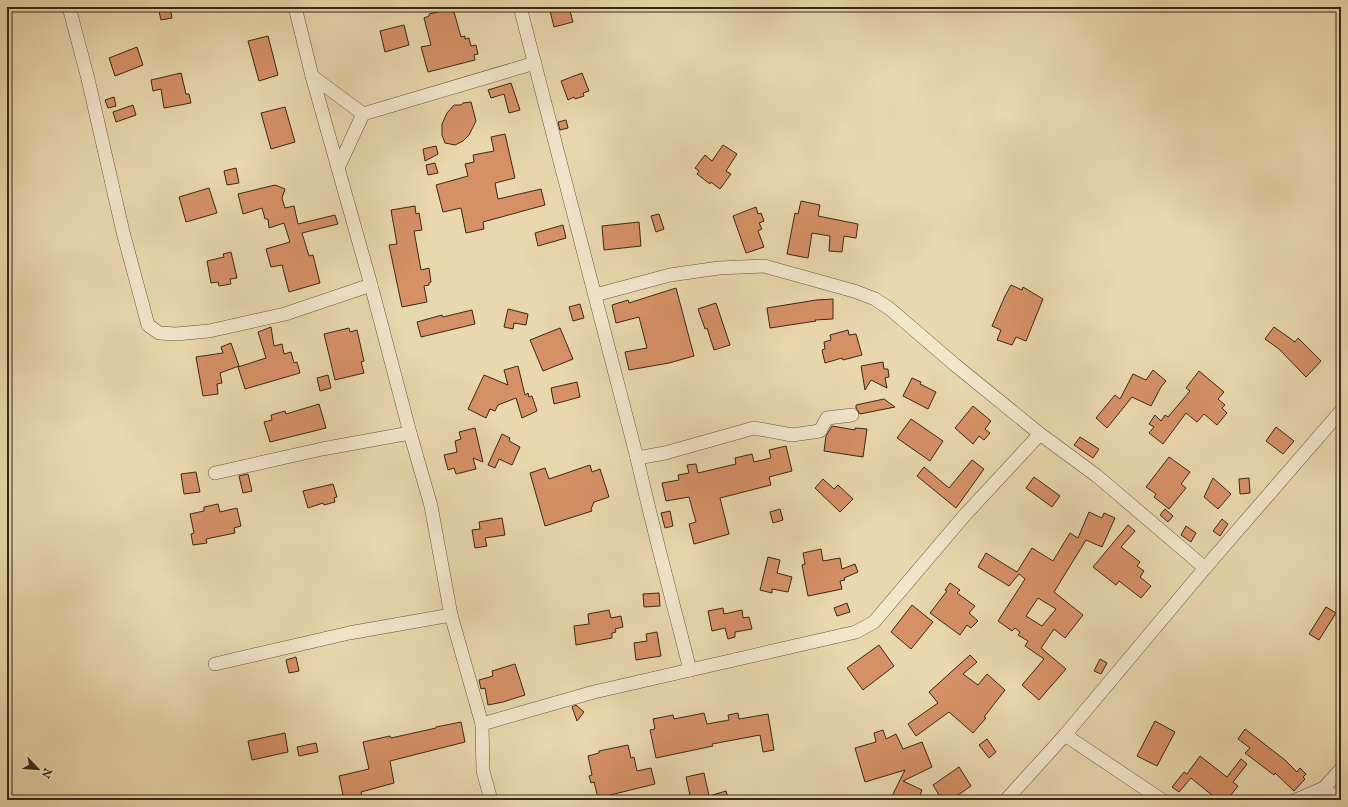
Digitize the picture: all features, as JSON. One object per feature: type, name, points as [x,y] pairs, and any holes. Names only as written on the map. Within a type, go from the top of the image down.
[{"type":"street","points":[[69,7],[88,79],[123,232],[148,326],[159,333],[176,334],[209,331],[284,314],[371,286]]},
{"type":"street","points":[[295,7],[312,76],[431,506],[451,615],[482,724],[483,771],[490,800]]},
{"type":"street","points":[[520,7],[637,458],[690,670]]},
{"type":"street","points":[[338,168],[363,114],[535,63]]},
{"type":"street","points":[[312,76],[363,114]]},
{"type":"street","points":[[595,295],[670,275],[719,268],[764,266],[875,299],[890,309],[954,364],[1040,434],[1097,476],[1205,568]]},
{"type":"street","points":[[1006,800],[1065,735],[1205,568],[1341,411]]},
{"type":"street","points":[[637,458],[665,453],[754,428],[792,435],[820,432],[827,418],[852,415]]},
{"type":"street","points":[[215,473],[322,449],[410,433]]},
{"type":"street","points":[[482,724],[594,692],[856,632],[874,622],[964,516],[1040,434]]},
{"type":"street","points":[[215,664],[349,633],[451,615]]},
{"type":"street","points":[[1065,735],[1162,800]]},
{"type":"street","points":[[1296,800],[1324,788],[1341,769]]},
{"type":"street","points":[[1324,788],[1338,800]]},
{"type":"building","points":[[158,7],[170,7],[172,18],[161,20]]},
{"type":"building","points":[[549,7],[569,7],[573,22],[554,27]]},
{"type":"building","points":[[451,9],[452,12],[454,12],[461,37],[465,36],[465,39],[469,38],[471,46],[476,45],[478,54],[474,55],[475,60],[428,72],[421,47],[431,45],[424,18],[429,16],[429,14]]},
{"type":"building","points":[[404,25],[409,45],[385,52],[380,31]]},
{"type":"building","points":[[268,36],[278,75],[259,81],[248,41]]},
{"type":"building","points":[[137,47],[143,65],[115,76],[109,58]]},
{"type":"building","points":[[181,73],[186,94],[189,94],[191,103],[164,108],[161,89],[153,91],[151,80]]},
{"type":"building","points":[[582,73],[589,91],[583,93],[584,96],[575,99],[574,97],[568,100],[561,81]]},
{"type":"building","points":[[511,83],[520,110],[509,113],[504,94],[491,98],[488,90]]},
{"type":"building","points":[[114,97],[116,106],[108,108],[105,100]]},
{"type":"building","points":[[471,102],[476,121],[469,135],[463,141],[455,145],[445,143],[442,135],[442,124],[447,113],[454,105],[461,105],[463,103]]},
{"type":"building","points":[[133,105],[136,115],[116,122],[113,112]]},
{"type":"building","points":[[285,107],[295,142],[271,149],[261,113]]},
{"type":"building","points":[[566,120],[568,128],[560,130],[558,122]]},
{"type":"building","points":[[505,134],[515,178],[495,183],[498,199],[541,189],[545,205],[483,222],[484,229],[466,233],[461,208],[443,212],[436,185],[468,176],[465,164],[474,162],[473,155],[494,151],[491,137]]},
{"type":"building","points":[[723,145],[737,154],[726,171],[731,174],[720,189],[711,182],[710,184],[697,174],[699,171],[695,168],[705,155],[712,161]]},
{"type":"building","points":[[436,146],[438,154],[425,161],[423,149]]},
{"type":"building","points":[[435,163],[438,173],[428,175],[426,165]]},
{"type":"building","points":[[236,168],[239,183],[227,185],[224,171]]},
{"type":"building","points":[[275,185],[285,189],[282,198],[285,208],[294,206],[298,224],[335,215],[338,224],[302,233],[309,256],[313,255],[320,283],[289,292],[282,265],[271,267],[266,249],[290,242],[284,223],[269,228],[268,219],[265,219],[262,208],[243,214],[238,194]]},
{"type":"building","points":[[209,188],[217,213],[186,222],[179,197]]},
{"type":"building","points":[[801,201],[820,205],[818,216],[858,224],[856,238],[844,236],[842,252],[829,251],[830,236],[812,233],[808,258],[787,254],[795,213],[798,214]]},
{"type":"building","points":[[415,206],[416,214],[419,213],[422,230],[414,231],[421,270],[429,268],[431,282],[429,285],[424,286],[427,302],[402,307],[389,245],[397,244],[391,210]]},
{"type":"building","points":[[756,207],[758,214],[761,213],[764,221],[759,223],[762,229],[758,231],[764,247],[746,253],[733,216]]},
{"type":"building","points":[[659,214],[664,229],[656,232],[651,216]]},
{"type":"building","points":[[639,222],[641,246],[604,250],[602,226]]},
{"type":"building","points":[[563,225],[566,238],[538,246],[535,233]]},
{"type":"building","points":[[231,252],[237,278],[230,279],[231,284],[219,286],[218,282],[211,283],[207,261],[224,257],[223,254]]},
{"type":"building","points":[[1011,285],[1022,290],[1023,287],[1043,299],[1026,341],[1016,337],[1012,345],[997,340],[1001,330],[992,326]]},
{"type":"building","points":[[676,288],[694,356],[669,363],[629,370],[625,352],[647,348],[639,317],[616,323],[612,305],[628,300],[629,303]]},
{"type":"building","points":[[833,299],[833,319],[815,320],[816,321],[770,328],[767,308],[816,300]]},
{"type":"building","points":[[716,303],[730,345],[714,350],[707,328],[705,329],[698,309]]},
{"type":"building","points":[[580,304],[584,318],[573,321],[569,307]]},
{"type":"building","points":[[508,309],[528,314],[526,325],[514,323],[513,329],[504,327]]},
{"type":"building","points":[[472,310],[475,324],[421,337],[417,322],[442,315],[443,317]]},
{"type":"building","points":[[271,327],[274,346],[282,344],[284,354],[291,352],[294,363],[297,362],[300,373],[245,389],[238,367],[266,358],[258,332]]},
{"type":"building","points":[[1274,327],[1295,342],[1298,338],[1321,361],[1306,377],[1279,349],[1265,339]]},
{"type":"building","points":[[349,328],[350,332],[357,330],[364,361],[361,362],[364,373],[335,380],[324,334]]},
{"type":"building","points":[[560,328],[573,359],[543,371],[530,340]]},
{"type":"building","points":[[848,330],[849,335],[856,334],[862,355],[843,360],[842,358],[825,363],[822,350],[825,349],[824,342],[831,340],[830,335]]},
{"type":"building","points":[[231,343],[239,366],[220,373],[222,383],[217,384],[218,394],[203,396],[196,357],[223,353],[221,347]]},
{"type":"building","points":[[883,362],[884,369],[888,369],[889,377],[885,378],[887,388],[871,380],[865,390],[861,366]]},
{"type":"building","points":[[518,366],[525,395],[528,393],[529,397],[532,396],[537,411],[522,418],[516,398],[498,405],[495,411],[490,409],[486,418],[468,409],[484,375],[508,385],[504,370]]},
{"type":"building","points":[[1153,370],[1166,381],[1161,387],[1151,406],[1132,397],[1107,428],[1096,418],[1115,395],[1120,399],[1133,374],[1146,380]]},
{"type":"building","points":[[1199,371],[1224,392],[1218,399],[1225,405],[1222,408],[1227,413],[1217,425],[1204,414],[1197,422],[1186,413],[1163,444],[1149,433],[1154,427],[1149,424],[1155,415],[1161,421],[1165,415],[1168,417],[1190,391],[1186,388]]},
{"type":"building","points":[[328,375],[331,388],[320,391],[317,378]]},
{"type":"building","points":[[912,378],[936,392],[928,409],[903,396]]},
{"type":"building","points":[[577,382],[580,397],[554,404],[551,388]]},
{"type":"building","points":[[884,399],[895,407],[860,414],[856,408],[856,405]]},
{"type":"building","points":[[319,404],[326,428],[270,442],[264,422],[272,420],[271,415],[285,411],[286,414]]},
{"type":"building","points":[[973,406],[991,421],[985,429],[990,433],[984,440],[979,436],[973,444],[955,428]]},
{"type":"building","points":[[911,419],[943,441],[930,461],[897,438]]},
{"type":"building","points":[[832,426],[855,430],[855,428],[867,429],[863,457],[824,451],[826,436]]},
{"type":"building","points":[[1276,427],[1294,441],[1283,454],[1266,441]]},
{"type":"building","points":[[475,428],[483,462],[473,458],[476,469],[456,474],[454,468],[448,470],[444,455],[457,452],[455,441],[461,439],[459,432]]},
{"type":"building","points":[[502,434],[510,438],[509,441],[520,447],[512,465],[499,459],[495,468],[488,465]]},
{"type":"building","points":[[1080,437],[1099,449],[1093,458],[1074,445]]},
{"type":"building","points":[[786,446],[792,471],[769,477],[771,485],[720,498],[729,534],[694,544],[689,524],[696,522],[689,497],[666,501],[662,483],[679,480],[678,475],[689,473],[687,465],[696,464],[698,473],[736,464],[735,458],[752,454],[754,462],[771,458],[769,450]]},
{"type":"building","points":[[1169,457],[1190,472],[1181,484],[1186,488],[1169,509],[1154,497],[1156,494],[1146,487]]},
{"type":"building","points":[[972,460],[984,469],[956,508],[917,476],[924,467],[949,488]]},
{"type":"building","points":[[590,465],[592,472],[600,469],[609,497],[594,502],[591,509],[592,511],[545,526],[530,473],[545,468],[549,479]]},
{"type":"building","points":[[196,472],[200,492],[184,494],[181,474]]},
{"type":"building","points":[[248,474],[252,491],[243,493],[239,476]]},
{"type":"building","points":[[1034,477],[1060,496],[1052,507],[1026,488]]},
{"type":"building","points":[[1213,478],[1231,494],[1218,509],[1204,497]]},
{"type":"building","points":[[1249,478],[1250,493],[1240,494],[1239,479]]},
{"type":"building","points":[[823,479],[834,489],[838,485],[853,499],[840,512],[815,488]]},
{"type":"building","points":[[333,484],[337,497],[334,498],[335,502],[324,505],[323,503],[308,508],[303,491]]},
{"type":"building","points":[[218,504],[220,512],[237,508],[241,526],[234,528],[235,533],[206,539],[207,543],[193,545],[191,534],[194,533],[190,514],[204,511],[204,507]]},
{"type":"building","points":[[780,509],[783,520],[773,523],[770,512]]},
{"type":"building","points":[[1165,509],[1173,516],[1168,522],[1160,515]]},
{"type":"building","points":[[670,511],[673,526],[665,528],[661,513]]},
{"type":"building","points":[[1089,512],[1102,518],[1104,513],[1115,518],[1102,547],[1086,540],[1054,592],[1083,615],[1065,638],[1054,629],[1041,648],[1066,669],[1039,700],[1022,685],[1044,659],[1025,646],[1028,641],[1018,635],[1020,632],[1015,628],[1012,631],[998,621],[1025,579],[1019,574],[1009,586],[978,567],[986,553],[1017,572],[1032,548],[1053,561],[1070,533],[1078,538]],"holes":[[[1038,598],[1056,609],[1042,626],[1026,616]]]},
{"type":"building","points":[[502,518],[505,535],[485,538],[487,546],[475,548],[472,530],[480,529],[479,522]]},
{"type":"building","points":[[1222,519],[1228,524],[1220,536],[1213,531]]},
{"type":"building","points":[[1128,525],[1135,531],[1121,547],[1140,562],[1137,566],[1144,571],[1140,577],[1151,586],[1141,598],[1119,581],[1116,585],[1093,567]]},
{"type":"building","points":[[1186,526],[1196,533],[1191,542],[1181,535]]},
{"type":"building","points":[[821,549],[823,561],[840,558],[842,569],[855,564],[858,572],[844,578],[845,580],[840,581],[842,589],[808,596],[802,565],[805,564],[803,553]]},
{"type":"building","points":[[768,557],[780,560],[777,573],[792,577],[788,592],[772,589],[772,593],[760,590]]},
{"type":"building","points":[[950,583],[960,590],[957,593],[975,606],[969,613],[978,621],[971,628],[967,625],[960,635],[930,613],[947,591],[945,590]]},
{"type":"building","points":[[659,593],[660,606],[644,607],[643,594]]},
{"type":"building","points":[[847,603],[850,612],[837,616],[834,608]]},
{"type":"building","points":[[912,605],[933,622],[911,649],[891,632]]},
{"type":"building","points":[[1326,607],[1336,613],[1319,640],[1309,634]]},
{"type":"building","points":[[723,608],[724,614],[742,610],[743,618],[749,617],[752,629],[735,632],[735,637],[728,639],[725,628],[712,631],[708,611]]},
{"type":"building","points":[[609,610],[611,618],[621,616],[623,627],[615,629],[616,632],[612,633],[612,638],[576,645],[574,626],[589,624],[588,614]]},
{"type":"building","points":[[657,632],[661,656],[636,660],[634,643],[647,641],[646,634]]},
{"type":"building","points":[[879,645],[894,666],[863,690],[847,668]]},
{"type":"building","points":[[970,655],[977,662],[963,674],[978,685],[987,674],[1005,690],[984,717],[986,718],[973,733],[949,712],[916,736],[908,724],[938,703],[929,692]]},
{"type":"building","points":[[296,657],[299,671],[289,673],[286,660]]},
{"type":"building","points":[[1100,659],[1107,663],[1101,674],[1094,671]]},
{"type":"building","points":[[515,664],[525,695],[488,705],[485,688],[481,689],[479,680],[493,676],[492,671]]},
{"type":"building","points":[[576,705],[584,712],[577,721],[572,707]]},
{"type":"building","points":[[704,713],[707,724],[729,720],[728,715],[738,713],[739,719],[768,714],[774,750],[763,752],[760,735],[712,744],[713,746],[656,758],[650,730],[655,729],[653,719],[673,715],[674,719]]},
{"type":"building","points":[[1155,721],[1175,732],[1157,766],[1137,756]]},
{"type":"building","points":[[461,722],[465,742],[390,761],[394,783],[361,792],[363,800],[344,800],[339,776],[369,769],[363,742],[390,736],[391,738]]},
{"type":"building","points":[[1245,729],[1285,760],[1297,772],[1300,768],[1306,774],[1303,777],[1305,779],[1294,791],[1275,773],[1274,775],[1245,753],[1250,748],[1238,739]]},
{"type":"building","points":[[883,730],[886,739],[896,734],[903,749],[922,742],[932,767],[903,781],[922,790],[918,800],[890,800],[905,770],[865,782],[855,748],[876,742],[874,733]]},
{"type":"building","points":[[285,733],[288,752],[252,760],[248,741]]},
{"type":"building","points":[[987,739],[996,752],[989,758],[979,745]]},
{"type":"building","points":[[316,743],[318,752],[299,756],[297,747]]},
{"type":"building","points":[[628,745],[631,758],[634,757],[637,771],[651,768],[655,784],[598,798],[594,782],[591,783],[589,776],[592,775],[588,756],[599,753],[599,751]]},
{"type":"building","points":[[1200,756],[1227,777],[1241,759],[1247,764],[1233,782],[1238,786],[1227,800],[1218,800],[1191,778],[1179,792],[1172,787],[1184,772],[1187,774]]},
{"type":"building","points":[[959,767],[971,786],[951,800],[942,800],[933,785]]},
{"type":"building","points":[[704,773],[709,796],[726,791],[729,800],[691,800],[686,777]]}]
